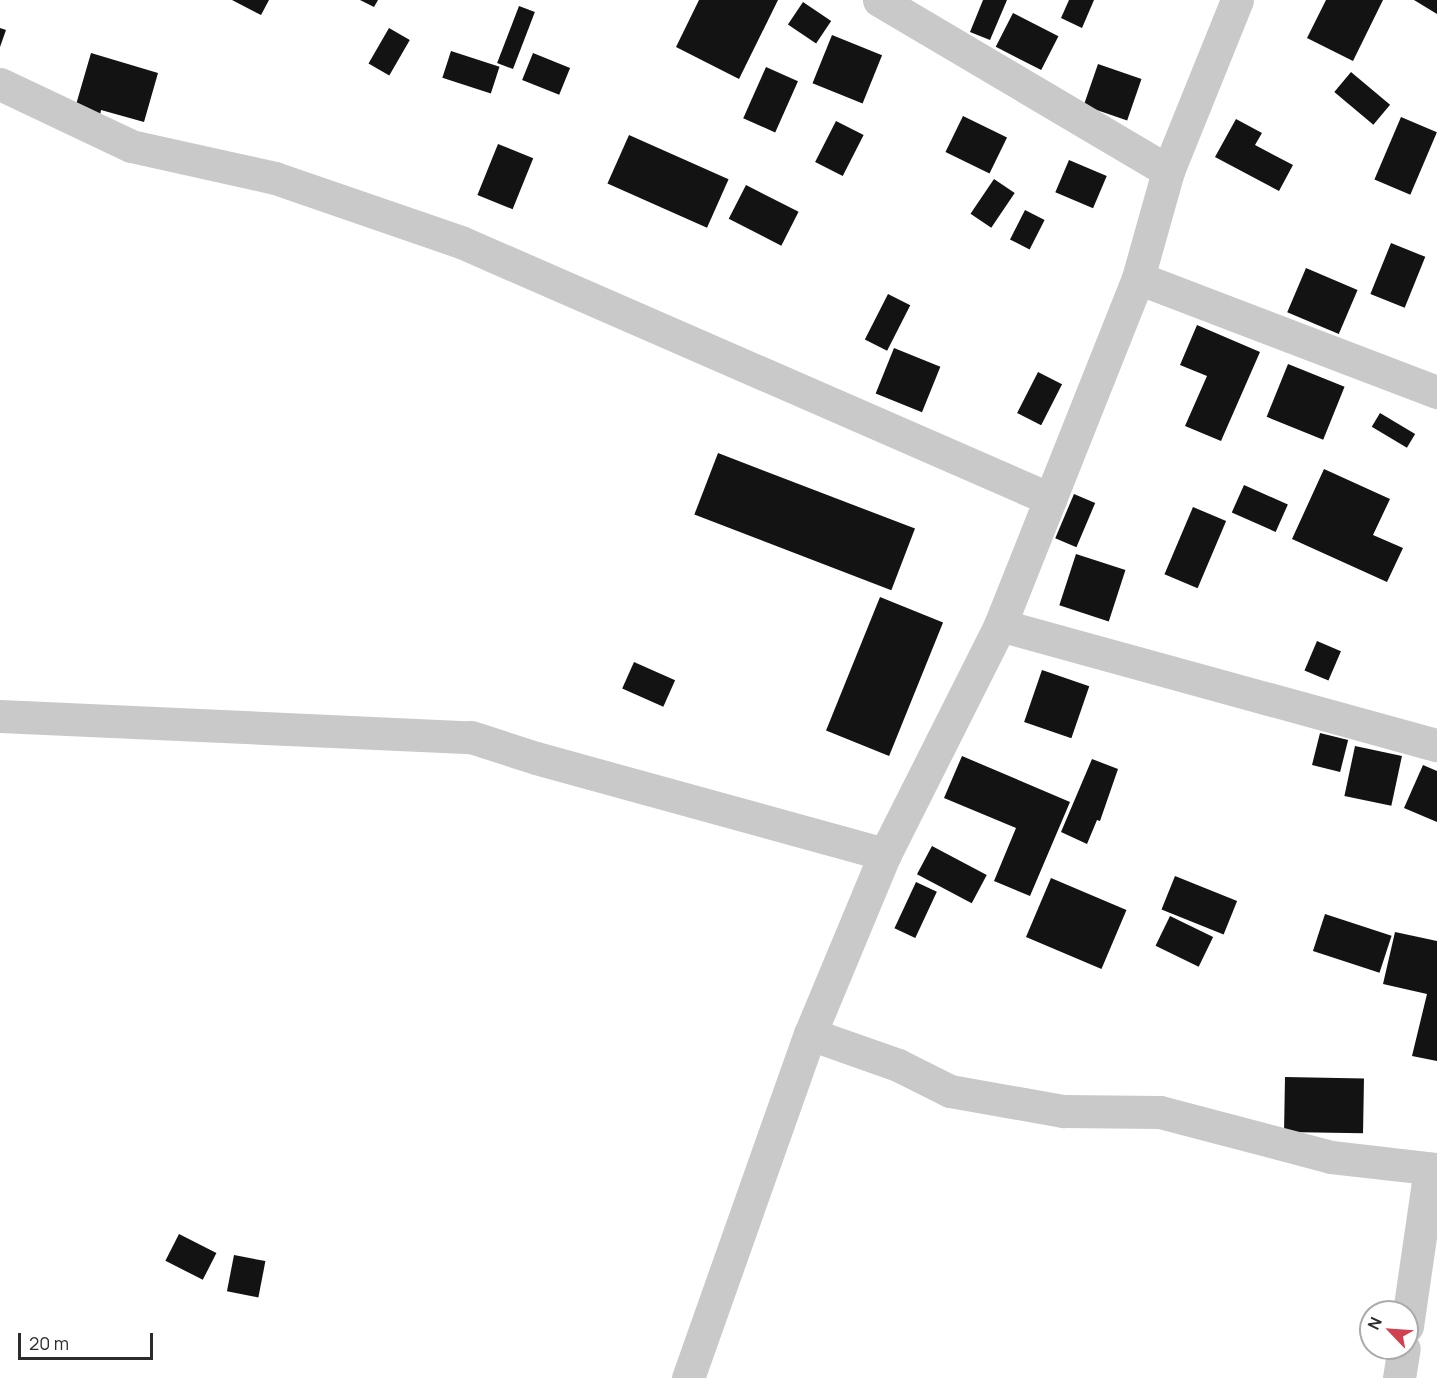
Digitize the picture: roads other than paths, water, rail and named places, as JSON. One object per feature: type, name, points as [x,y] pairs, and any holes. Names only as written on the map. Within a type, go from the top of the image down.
[{"type":"street","points":[[879,0],[1168,171]]},
{"type":"street","points":[[688,1378],[810,1034],[885,854],[1000,625],[1138,278],[1168,171],[1237,0]]},
{"type":"street","points":[[0,84],[131,146],[275,178],[460,242],[1050,499]]},
{"type":"street","points":[[1138,278],[1437,392]]},
{"type":"street","points":[[1000,625],[1437,745]]},
{"type":"street","points":[[0,716],[471,737],[536,758],[885,854]]},
{"type":"street","points":[[810,1034],[898,1065],[950,1091],[1064,1111],[1160,1112],[1331,1157],[1434,1169],[1411,1300]]},
{"type":"street","points":[[1399,1378],[1402,1360]]}]
